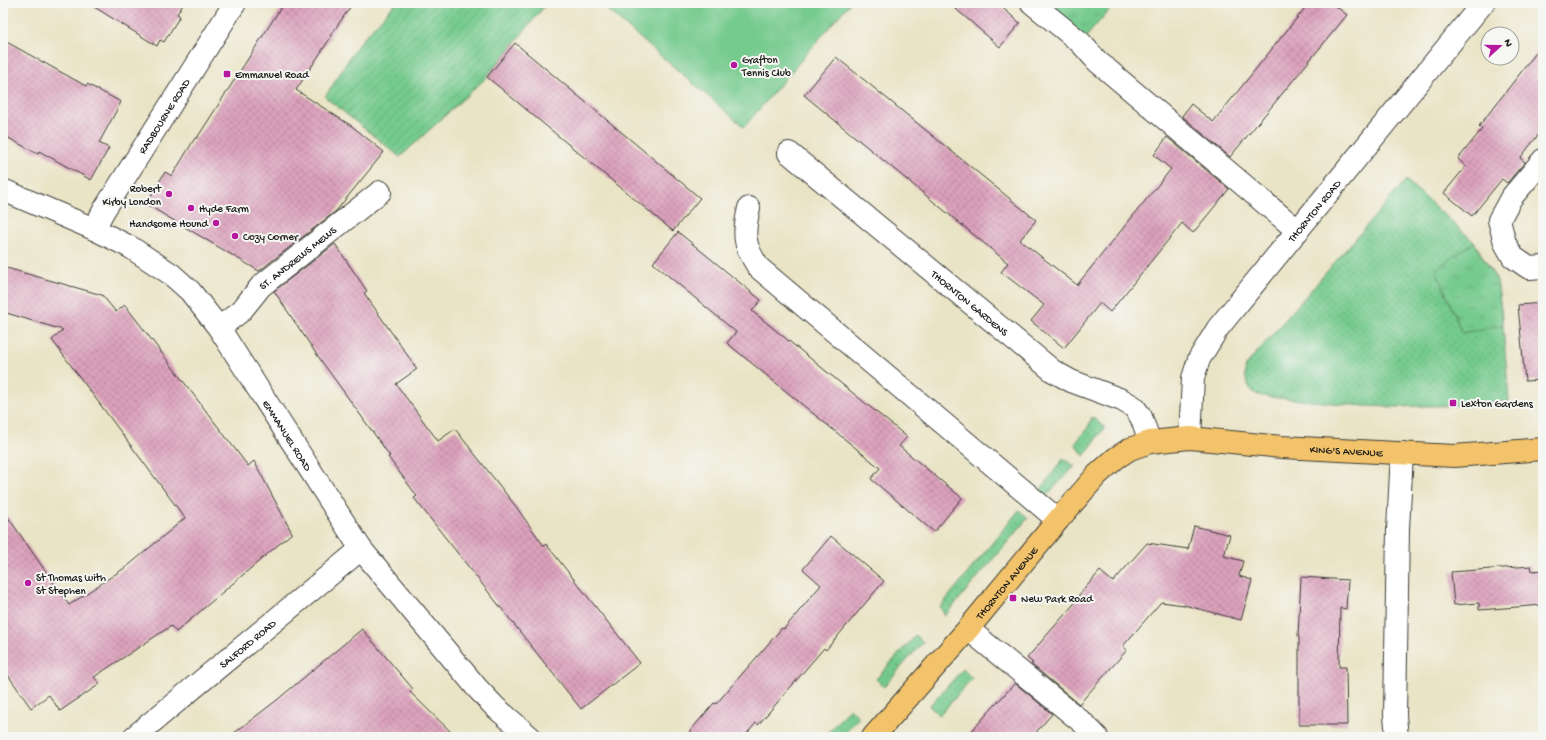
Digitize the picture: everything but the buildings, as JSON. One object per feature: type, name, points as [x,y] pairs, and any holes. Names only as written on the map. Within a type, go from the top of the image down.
[{"type":"main road","name":"KING'S AVENUE","points":[[1150,442],[1190,438],[1282,447],[1454,456],[1543,449]]},
{"type":"main road","name":"THORNTON AVENUE","points":[[873,737],[968,629],[1058,520],[1101,471],[1116,458],[1130,450],[1150,442]]},
{"type":"street","name":"RADBOURNE ROAD","points":[[94,229],[104,210],[235,3]]},
{"type":"street","points":[[1032,3],[1081,43],[1097,60],[1298,231]]},
{"type":"street","name":"THORNTON ROAD","points":[[1190,438],[1193,378],[1199,359],[1218,328],[1483,3]]},
{"type":"street","name":"THORNTON GARDENS","points":[[789,153],[1053,371],[1089,389],[1122,400],[1134,407],[1142,417],[1150,442]]},
{"type":"street","points":[[1543,160],[1511,198],[1499,220],[1505,243],[1513,258],[1529,268],[1543,267]]},
{"type":"street","name":"EMMANUEL ROAD","points":[[3,190],[94,229],[130,247],[171,274],[190,292],[219,328],[361,549],[477,688],[495,707],[530,737]]},
{"type":"street","name":"ST. ANDREWS MEWS","points":[[219,328],[242,310],[261,286],[380,192]]},
{"type":"street","points":[[748,208],[745,224],[745,240],[750,255],[759,268],[1058,520]]},
{"type":"street","points":[[1397,737],[1395,716],[1398,529],[1402,453]]},
{"type":"street","name":"SALFORD ROAD","points":[[134,737],[361,549]]},
{"type":"street","points":[[968,629],[1083,723],[1097,737]]},
{"type":"green space","points":[[397,3],[547,3],[487,77],[400,157],[325,97],[359,43]]},
{"type":"green space","name":"Grafton Tennis Club","points":[[599,3],[850,3],[744,127]]},
{"type":"green space","points":[[1032,3],[1115,3],[1081,43]]},
{"type":"green space","points":[[1406,180],[1474,242],[1497,281],[1503,325],[1509,401],[1473,405],[1394,407],[1364,406],[1269,397],[1256,394],[1246,381],[1246,365]]},
{"type":"green space","points":[[1474,242],[1497,281],[1503,325],[1462,333],[1436,269]]},
{"type":"green space","points":[[1092,417],[1105,427],[1084,456],[1075,444],[1088,427]]},
{"type":"green space","points":[[1063,459],[1075,466],[1043,499],[1038,493]]},
{"type":"green space","points":[[1019,510],[1028,518],[945,616],[940,607]]},
{"type":"green space","points":[[916,635],[923,642],[884,687],[876,679]]},
{"type":"green space","points":[[963,669],[972,678],[940,715],[929,706]]},
{"type":"green space","points":[[850,708],[859,717],[842,737],[824,737]]},
{"type":"place","name":"Grafton Tennis Club","points":[[734,65]]},
{"type":"place","name":"Emmanuel Road","points":[[227,74]]},
{"type":"place","name":"Robert Kirby London","points":[[169,194]]},
{"type":"place","name":"Hyde Farm","points":[[191,208]]},
{"type":"place","name":"Handsome Hound","points":[[216,223]]},
{"type":"place","name":"Cozy Corner","points":[[235,236]]},
{"type":"place","name":"Lexton Gardens","points":[[1453,403]]},
{"type":"place","name":"St Thomas with St Stephen","points":[[28,583]]},
{"type":"place","name":"New Park Road","points":[[1013,598]]}]
